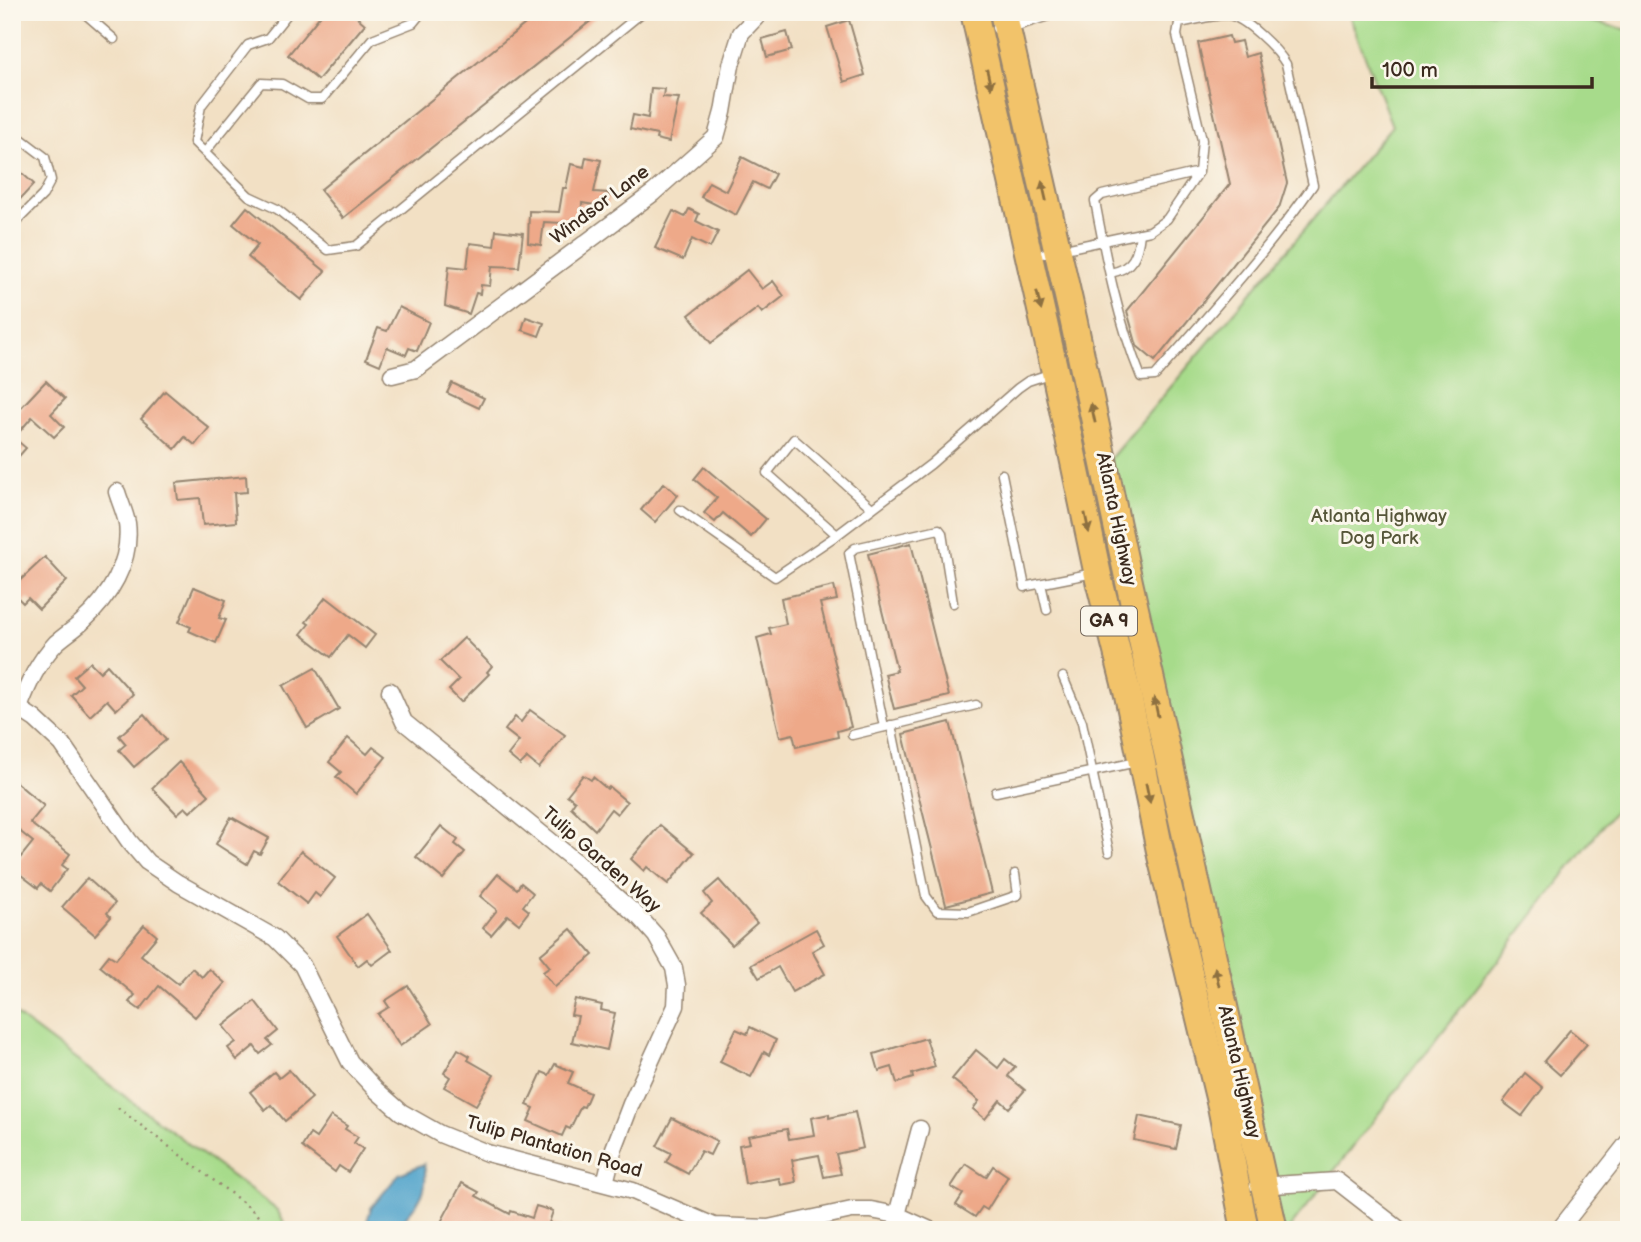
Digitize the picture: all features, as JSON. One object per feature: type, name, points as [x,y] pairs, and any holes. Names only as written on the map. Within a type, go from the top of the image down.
[{"type":"main road","name":"Atlanta Highway","points":[[1004,18],[1058,250],[1274,1230]]},
{"type":"main road","name":"Atlanta Highway","points":[[977,24],[1097,573],[1128,695],[1161,856],[1221,1107],[1245,1230]]},
{"type":"street","name":"Windsor Lane","points":[[392,375],[416,369],[653,193],[716,137],[731,65],[741,33],[761,12]]},
{"type":"street","points":[[977,24],[1048,12]]},
{"type":"street","points":[[15,706],[31,676],[56,643],[101,602],[118,577],[127,548],[127,522],[117,492]]},
{"type":"street","name":"Tulip Garden Way","points":[[390,691],[404,722],[575,861],[640,918],[656,936],[674,968],[677,985],[676,1006],[631,1104],[613,1151],[605,1183]]},
{"type":"street","name":"Tulip Plantation Road","points":[[15,706],[35,719],[62,744],[129,841],[148,862],[178,883],[275,938],[302,965],[350,1062],[401,1112],[440,1134],[487,1153],[633,1191],[714,1226],[768,1228],[852,1210],[871,1210],[897,1215],[930,1230]]},
{"type":"street","points":[[897,1215],[920,1129]]},
{"type":"street","points":[[1559,1230],[1629,1141]]},
{"type":"street","points":[[1237,1192],[1263,1185],[1337,1181],[1400,1230]]},
{"type":"lane","points":[[83,12],[114,39]]},
{"type":"lane","points":[[289,12],[268,38],[248,45],[201,106],[194,142],[249,196],[277,209],[328,250],[356,246],[643,12]]},
{"type":"lane","points":[[205,152],[261,83],[282,84],[308,99],[322,99],[372,38],[414,23],[422,12]]},
{"type":"lane","points":[[1030,257],[1058,250],[1102,241],[1150,231],[1167,219],[1199,172],[1202,140],[1177,35],[1179,23],[1229,15],[1244,22],[1280,54],[1286,64],[1313,185],[1247,270],[1155,376],[1141,377],[1127,342],[1102,241],[1096,201],[1098,198],[1199,172]]},
{"type":"lane","points":[[12,132],[45,157],[51,180],[43,195],[12,226]]},
{"type":"lane","points":[[1110,273],[1122,271],[1138,253],[1140,233]]},
{"type":"lane","points":[[680,510],[775,577],[837,535],[931,464],[1018,388],[1028,381],[1055,372]]},
{"type":"lane","points":[[837,535],[767,473],[794,439],[872,508]]},
{"type":"lane","points":[[1002,474],[1026,587],[1097,573]]},
{"type":"lane","points":[[953,603],[939,528],[855,548],[849,554],[926,896],[937,911],[968,912],[1018,895],[1015,874]]},
{"type":"lane","points":[[1041,584],[1047,610]]},
{"type":"lane","points":[[1063,677],[1082,722],[1109,852]]},
{"type":"lane","points":[[852,735],[976,705]]},
{"type":"lane","points":[[996,792],[1142,761]]},
{"type":"path","points":[[118,1108],[250,1208],[272,1230]]},
{"type":"green space","name":"Atlanta Highway Dog Park","points":[[1348,12],[1549,12],[1629,30],[1629,792],[1288,1230],[1280,1230],[1108,461],[1392,126]]},
{"type":"green space","points":[[12,1012],[277,1210],[289,1230],[12,1230]]},
{"type":"water","points":[[424,1164],[425,1184],[420,1199],[397,1227],[392,1230],[365,1228],[371,1208],[399,1174]]},
{"type":"building","points":[[323,12],[351,12],[365,24],[318,80],[288,55]]},
{"type":"building","points":[[540,12],[602,12],[343,218],[320,190]]},
{"type":"building","points":[[849,20],[865,75],[844,82],[827,27]]},
{"type":"building","points":[[787,32],[792,50],[767,57],[762,39]]},
{"type":"building","points":[[1229,36],[1231,43],[1241,41],[1245,57],[1258,53],[1287,183],[1279,208],[1155,361],[1137,346],[1127,311],[1230,184],[1198,43]]},
{"type":"building","points":[[651,88],[664,89],[663,97],[679,98],[669,142],[656,139],[657,135],[630,129],[633,115],[648,118]]},
{"type":"building","points":[[586,157],[601,160],[594,192],[609,193],[607,207],[582,203],[581,224],[544,222],[541,245],[528,243],[529,211],[559,212],[571,164],[584,167]]},
{"type":"building","points":[[742,157],[775,174],[767,189],[753,182],[736,215],[701,197],[709,182],[726,191]]},
{"type":"building","points":[[12,164],[34,184],[12,208]]},
{"type":"building","points":[[247,207],[325,271],[301,300],[248,257],[258,245],[233,224]]},
{"type":"building","points":[[689,209],[699,214],[696,221],[718,232],[710,248],[692,239],[683,260],[655,248],[673,211],[685,217]]},
{"type":"building","points":[[496,230],[523,233],[519,267],[492,266],[490,286],[481,285],[480,294],[476,293],[469,314],[445,306],[449,266],[467,268],[470,243],[494,246]]},
{"type":"building","points":[[747,270],[762,289],[773,281],[784,296],[762,313],[758,308],[711,343],[689,315]]},
{"type":"building","points":[[399,307],[429,322],[417,351],[409,348],[406,355],[387,347],[380,365],[366,359],[378,328],[387,331]]},
{"type":"building","points":[[526,317],[544,323],[539,336],[522,330]]},
{"type":"building","points":[[46,381],[65,399],[51,414],[64,427],[54,437],[32,417],[14,438],[26,448],[12,464],[12,417]]},
{"type":"building","points":[[452,383],[484,398],[479,408],[447,393]]},
{"type":"building","points":[[165,391],[209,428],[195,445],[185,437],[175,449],[141,419]]},
{"type":"building","points":[[704,467],[766,519],[751,537],[723,513],[715,522],[704,513],[717,498],[694,479]]},
{"type":"building","points":[[246,476],[247,492],[234,493],[236,522],[203,525],[200,498],[178,500],[176,483]]},
{"type":"building","points":[[664,483],[678,495],[655,522],[641,510]]},
{"type":"building","points":[[911,543],[949,696],[894,709],[885,674],[897,671],[868,554]]},
{"type":"building","points":[[45,557],[67,581],[39,609],[28,598],[23,603],[12,592],[12,588]]},
{"type":"building","points":[[834,586],[837,600],[820,603],[851,727],[837,731],[838,737],[796,747],[793,734],[780,737],[757,638],[771,634],[769,628],[786,624],[781,598]]},
{"type":"building","points":[[194,587],[226,600],[219,618],[226,620],[216,643],[189,631],[191,627],[179,622]]},
{"type":"building","points":[[326,597],[375,635],[365,648],[348,635],[331,657],[301,634],[309,624],[306,622]]},
{"type":"building","points":[[464,638],[492,666],[487,672],[489,674],[461,702],[449,690],[459,680],[440,661]]},
{"type":"building","points":[[90,662],[100,672],[107,665],[133,694],[116,710],[107,700],[90,716],[71,695],[82,685],[74,676]]},
{"type":"building","points":[[315,668],[339,709],[307,728],[283,686]]},
{"type":"building","points":[[530,710],[565,735],[539,768],[527,758],[520,765],[508,755],[519,741],[505,730],[515,717],[521,722]]},
{"type":"building","points":[[144,714],[166,740],[134,767],[119,750],[126,744],[119,736]]},
{"type":"building","points":[[950,722],[992,893],[946,905],[903,734]]},
{"type":"building","points":[[348,738],[367,754],[373,747],[386,757],[356,794],[336,777],[341,772],[329,762]]},
{"type":"building","points":[[179,762],[209,795],[190,812],[185,807],[177,814],[152,788]]},
{"type":"building","points":[[583,775],[591,780],[593,777],[627,802],[617,814],[611,809],[595,830],[571,807],[575,801],[567,795]]},
{"type":"building","points":[[12,779],[44,806],[30,823],[70,854],[62,865],[67,869],[50,891],[41,884],[38,888],[12,868],[33,842],[12,825]]},
{"type":"building","points":[[231,817],[269,838],[260,854],[254,851],[247,864],[216,844]]},
{"type":"building","points":[[660,825],[694,853],[668,884],[647,867],[644,871],[631,859]]},
{"type":"building","points":[[441,826],[458,840],[455,844],[465,852],[443,879],[416,857]]},
{"type":"building","points":[[301,851],[335,878],[320,897],[315,893],[307,904],[278,881]]},
{"type":"building","points":[[498,874],[517,889],[521,883],[533,893],[523,906],[529,911],[519,924],[508,915],[491,935],[483,928],[497,910],[480,896]]},
{"type":"building","points":[[87,878],[115,903],[107,913],[111,917],[95,935],[62,907]]},
{"type":"building","points":[[719,880],[757,923],[732,945],[701,913],[712,903],[704,893]]},
{"type":"building","points":[[367,914],[392,950],[372,965],[367,959],[358,966],[337,936]]},
{"type":"building","points":[[144,925],[157,936],[141,955],[178,984],[192,968],[202,977],[209,969],[225,983],[195,1017],[159,986],[140,1010],[129,1002],[135,995],[100,966],[109,955],[116,959]]},
{"type":"building","points":[[571,929],[593,955],[555,987],[543,972],[550,967],[540,955]]},
{"type":"building","points":[[816,929],[824,944],[812,951],[825,974],[792,992],[778,967],[759,978],[751,965]]},
{"type":"building","points":[[408,986],[432,1024],[400,1046],[378,1014],[389,1007],[385,1001]]},
{"type":"building","points":[[575,999],[602,1005],[601,1010],[615,1013],[607,1050],[572,1042],[578,1016],[571,1015]]},
{"type":"building","points":[[255,1001],[278,1031],[267,1040],[272,1045],[260,1054],[254,1046],[237,1060],[228,1048],[236,1042],[223,1026]]},
{"type":"building","points":[[750,1027],[776,1040],[769,1055],[764,1052],[751,1077],[720,1062],[736,1029],[747,1034]]},
{"type":"building","points":[[1570,1030],[1587,1044],[1560,1075],[1544,1061]]},
{"type":"building","points":[[926,1038],[935,1067],[912,1074],[913,1078],[897,1083],[892,1067],[879,1071],[874,1054]]},
{"type":"building","points":[[458,1049],[470,1056],[468,1060],[494,1075],[476,1105],[444,1087],[450,1077],[444,1073]]},
{"type":"building","points":[[976,1050],[998,1068],[1005,1059],[1015,1067],[1008,1076],[1025,1090],[1009,1108],[1000,1100],[985,1119],[973,1109],[979,1101],[952,1079]]},
{"type":"building","points":[[555,1064],[573,1072],[568,1083],[590,1093],[570,1129],[566,1127],[562,1136],[528,1121],[534,1108],[527,1105],[542,1072],[549,1075]]},
{"type":"building","points":[[289,1070],[312,1098],[285,1121],[271,1105],[265,1110],[250,1092],[274,1072],[279,1078]]},
{"type":"building","points":[[1525,1073],[1543,1088],[1522,1116],[1503,1102]]},
{"type":"building","points":[[855,1112],[863,1148],[836,1154],[841,1174],[824,1177],[819,1155],[792,1160],[796,1182],[781,1185],[779,1178],[745,1184],[739,1145],[750,1143],[748,1136],[787,1129],[789,1139],[814,1135],[811,1118],[829,1114],[829,1118]]},
{"type":"building","points":[[331,1116],[358,1137],[354,1143],[363,1149],[348,1172],[339,1166],[335,1172],[302,1147],[310,1134],[316,1138]]},
{"type":"building","points":[[1139,1116],[1181,1125],[1176,1149],[1134,1140]]},
{"type":"building","points":[[672,1118],[717,1141],[710,1155],[701,1151],[688,1174],[666,1162],[671,1153],[657,1146]]},
{"type":"building","points":[[966,1164],[986,1177],[993,1166],[1008,1176],[987,1210],[982,1207],[975,1217],[956,1205],[963,1194],[951,1187]]},
{"type":"building","points":[[462,1183],[479,1192],[476,1196],[510,1214],[511,1211],[532,1218],[536,1206],[553,1211],[549,1223],[561,1227],[561,1230],[455,1230],[441,1222]]}]
